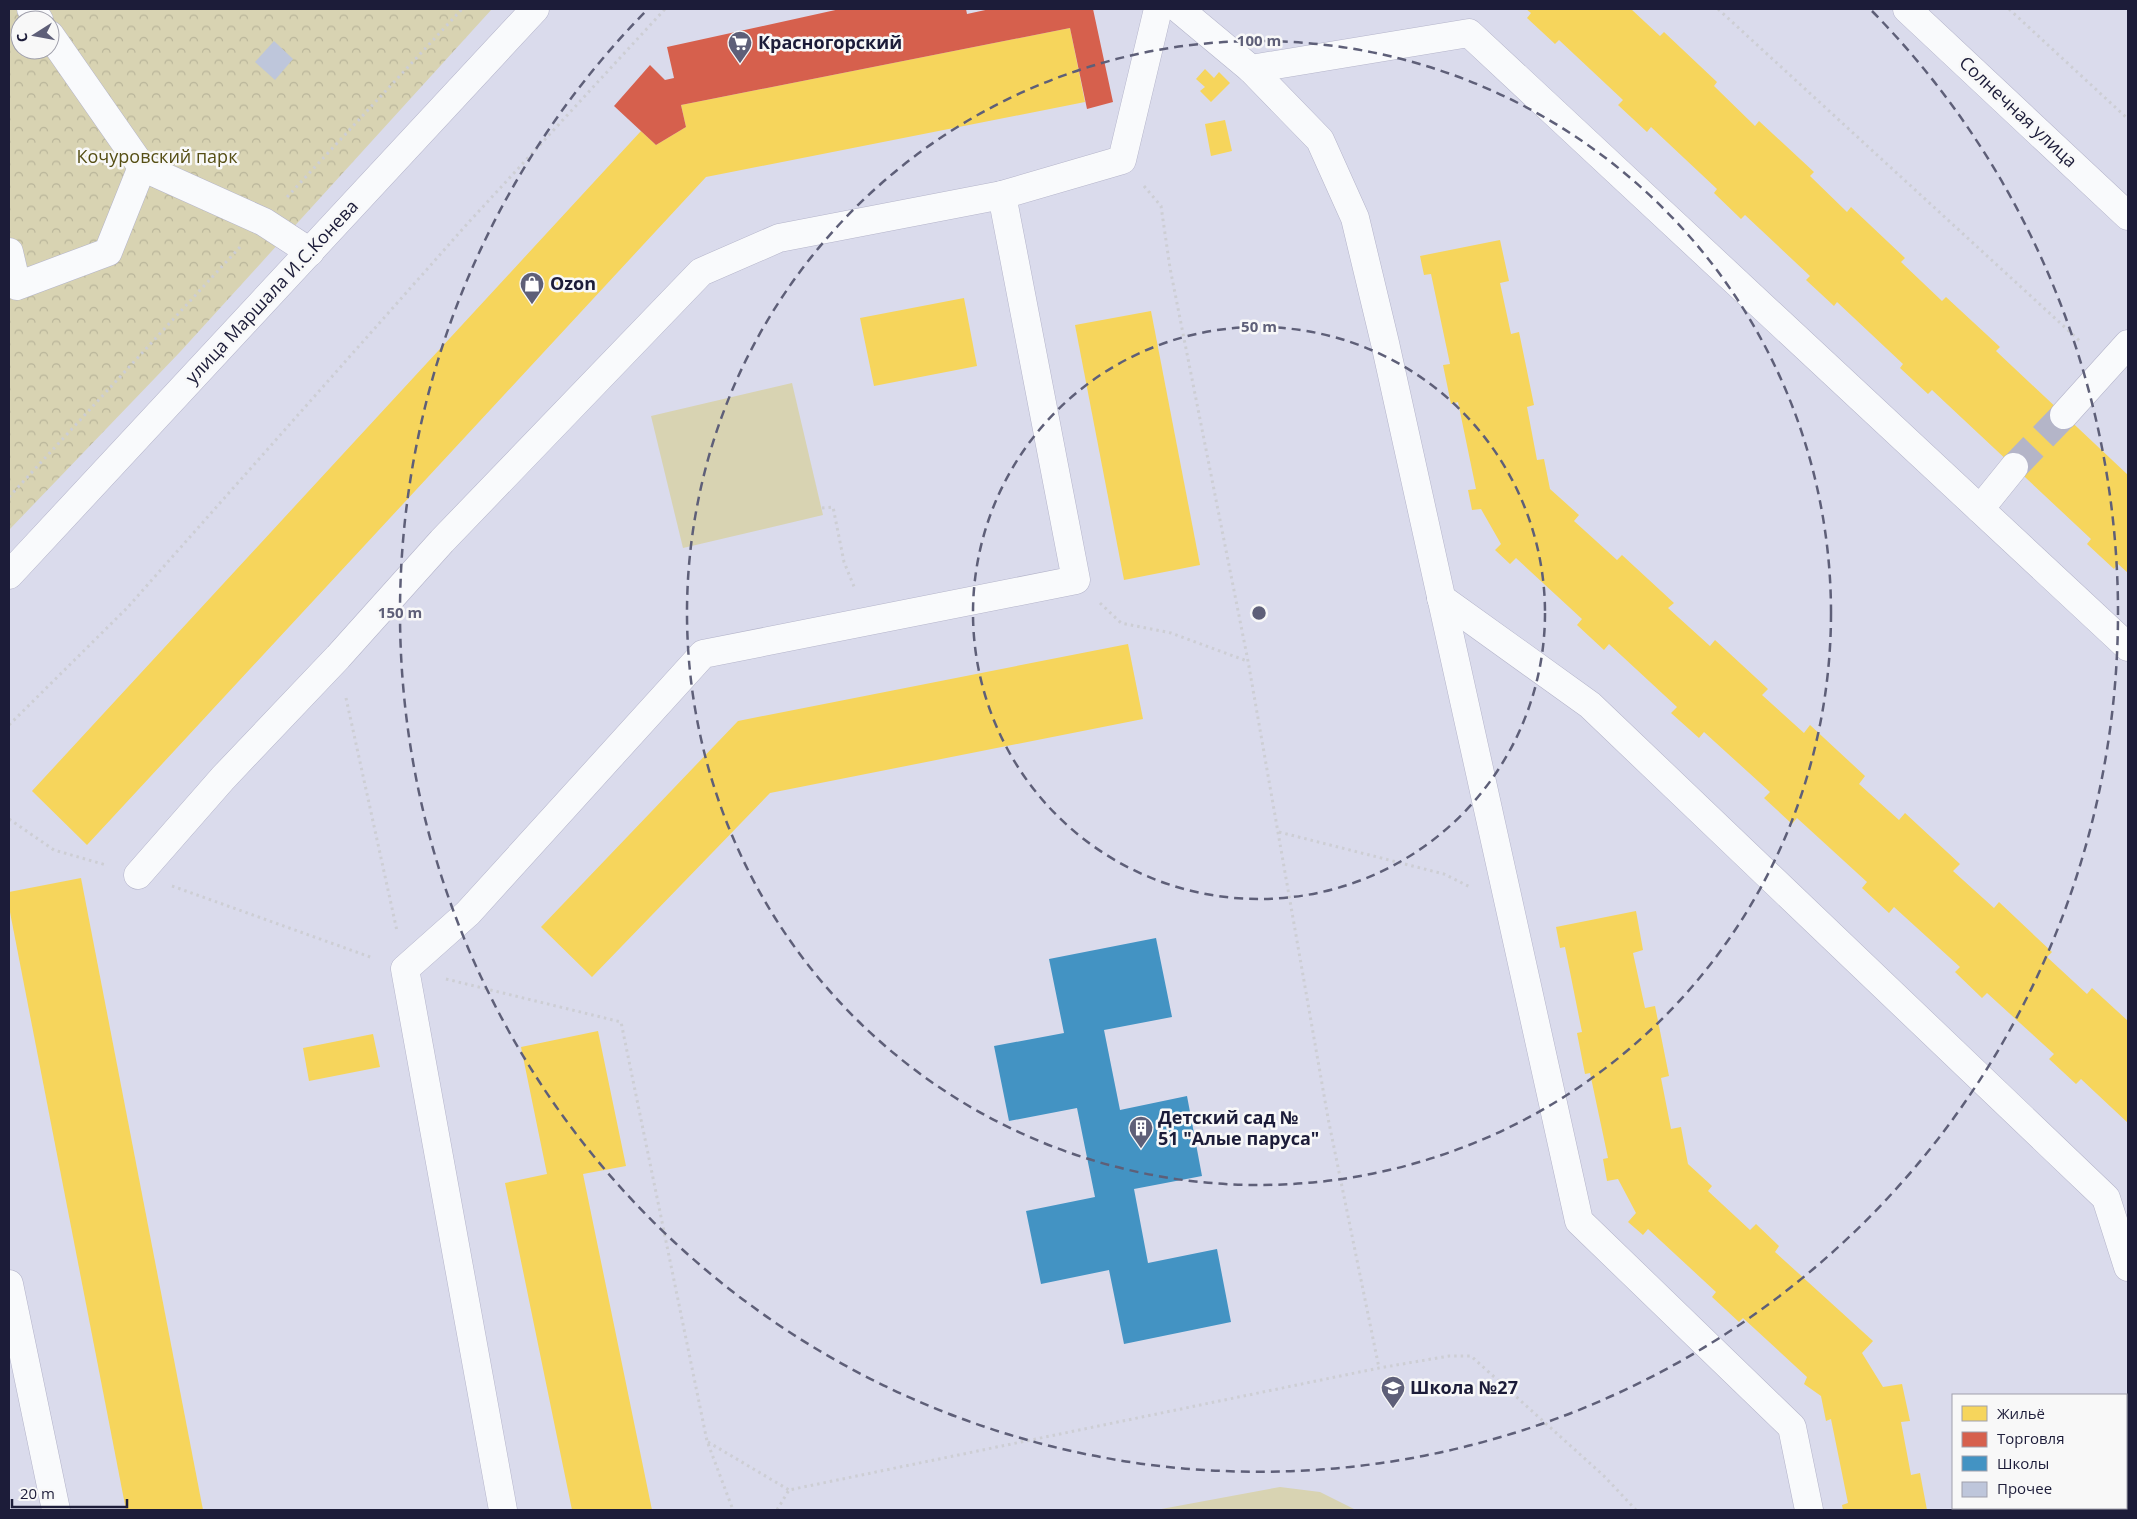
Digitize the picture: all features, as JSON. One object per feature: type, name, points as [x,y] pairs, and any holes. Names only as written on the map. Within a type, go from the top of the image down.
[{"type":"main road","name":"улица Маршала И.С.Конева","points":[[9,575],[535,9]]},
{"type":"main road","points":[[138,875],[223,778],[338,657],[442,541],[701,272],[779,238],[1002,195],[1122,160],[1158,9]]},
{"type":"main road","points":[[1179,9],[1251,69],[1320,140],[1356,218],[1386,343],[1580,1221],[1792,1427],[1809,1510]]},
{"type":"main road","name":"Солнечная улица","points":[[1907,9],[2128,216]]},
{"type":"main road","points":[[1251,69],[1470,33],[2128,648]]},
{"type":"main road","points":[[60,50],[142,167],[264,222],[310,252]]},
{"type":"main road","points":[[9,252],[17,286],[108,252],[142,167]]},
{"type":"main road","points":[[502,1510],[405,969],[468,912],[703,654],[1076,580],[1002,195]]},
{"type":"main road","points":[[2064,415],[2128,344]]},
{"type":"main road","points":[[1980,509],[2014,467]]},
{"type":"main road","points":[[1441,598],[1590,706],[2106,1198],[2128,1267]]},
{"type":"main road","points":[[9,1284],[56,1510]]},
{"type":"path","points":[[9,497],[462,9]]},
{"type":"path","points":[[9,725],[127,608],[468,222],[665,9]]},
{"type":"path","points":[[1718,9],[2108,366]]},
{"type":"path","points":[[2009,9],[2128,120]]},
{"type":"path","points":[[1122,160],[1162,206],[1171,278],[1248,661],[1328,1118],[1380,1368]]},
{"type":"path","points":[[822,508],[833,507],[844,562],[867,621]]},
{"type":"path","points":[[1076,580],[1121,623],[1171,633],[1248,661]]},
{"type":"path","points":[[338,657],[405,969]]},
{"type":"path","points":[[9,819],[54,850],[138,875],[405,969],[621,1022],[707,1441],[734,1510]]},
{"type":"path","points":[[1279,832],[1444,874],[1510,909]]},
{"type":"path","points":[[707,1441],[789,1490],[1380,1368],[1449,1356],[1471,1356],[1604,1476],[1636,1510]]},
{"type":"path","points":[[777,1510],[789,1490]]},
{"type":"green space","name":"Кочуровский парк","points":[[9,9],[492,9],[180,352],[9,530]]},
{"type":"green space","points":[[792,383],[823,515],[683,548],[651,416]]},
{"type":"green space","points":[[1280,1487],[1320,1492],[1356,1510],[1156,1510]]},
{"type":"building: Жильё","points":[[1526,9],[1631,9],[1660,36],[1664,32],[1717,82],[1714,86],[1755,126],[1759,121],[1814,172],[1810,176],[1847,212],[1851,207],[1905,258],[1901,262],[1942,301],[1946,297],[2000,347],[1996,351],[2128,475],[2128,573],[2118,564],[2114,569],[2087,544],[2091,539],[1932,390],[1928,394],[1900,368],[1903,364],[1837,302],[1834,306],[1806,280],[1810,276],[1745,215],[1741,219],[1714,193],[1717,189],[1651,127],[1647,132],[1618,105],[1623,100],[1559,40],[1555,44],[1527,18],[1531,13]]},
{"type":"building: Жильё","points":[[1070,28],[1085,102],[706,177],[87,845],[32,791],[641,131],[656,145],[686,127],[681,105]]},
{"type":"building: Жильё","points":[[1205,69],[1214,78],[1219,72],[1230,83],[1211,102],[1200,91],[1205,87],[1196,79]]},
{"type":"building: Жильё","points":[[1225,120],[1232,151],[1211,156],[1205,124]]},
{"type":"building: Жильё","points":[[1500,240],[1509,281],[1500,283],[1511,334],[1519,332],[1534,405],[1527,407],[1537,460],[1544,459],[1550,489],[1579,515],[1574,521],[1617,560],[1622,555],[1674,603],[1668,608],[1710,646],[1715,640],[1768,689],[1762,695],[1804,733],[1810,725],[1865,776],[1859,784],[1899,820],[1905,813],[1960,864],[1953,871],[1994,908],[1999,902],[2052,952],[2047,957],[2087,994],[2092,988],[2128,1021],[2128,1123],[2081,1079],[2076,1084],[2049,1059],[2054,1054],[1987,993],[1982,998],[1955,972],[1960,967],[1894,907],[1889,913],[1862,888],[1867,882],[1797,818],[1792,824],[1764,798],[1770,792],[1704,732],[1699,738],[1671,713],[1677,707],[1609,644],[1604,650],[1577,625],[1582,619],[1516,558],[1510,564],[1495,550],[1501,544],[1481,509],[1472,510],[1468,490],[1476,489],[1458,402],[1451,404],[1443,365],[1450,364],[1431,274],[1424,275],[1420,256]]},
{"type":"building: Жильё","points":[[964,298],[977,366],[874,386],[860,318]]},
{"type":"building: Жильё","points":[[1151,311],[1200,565],[1124,580],[1075,325]]},
{"type":"building: Жильё","points":[[1128,644],[1143,719],[770,793],[592,977],[541,927],[738,721]]},
{"type":"building: Жильё","points":[[81,878],[203,1510],[126,1510],[9,907],[9,892]]},
{"type":"building: Жильё","points":[[1636,911],[1643,950],[1633,953],[1645,1008],[1655,1006],[1669,1076],[1661,1078],[1671,1129],[1681,1127],[1688,1164],[1712,1186],[1708,1191],[1750,1230],[1756,1224],[1779,1246],[1775,1252],[1873,1341],[1862,1353],[1883,1387],[1902,1384],[1910,1421],[1901,1422],[1911,1475],[1920,1473],[1927,1510],[1843,1510],[1842,1505],[1848,1503],[1831,1419],[1826,1421],[1821,1396],[1804,1384],[1807,1377],[1743,1318],[1739,1322],[1712,1297],[1716,1292],[1648,1229],[1643,1235],[1628,1222],[1636,1213],[1618,1179],[1607,1181],[1603,1159],[1608,1158],[1590,1073],[1585,1074],[1577,1033],[1582,1032],[1565,947],[1560,948],[1556,927]]},
{"type":"building: Жильё","points":[[598,1031],[626,1166],[583,1174],[652,1510],[572,1510],[505,1183],[547,1174],[521,1047]]},
{"type":"building: Жильё","points":[[373,1034],[380,1067],[309,1081],[303,1048]]},
{"type":"building: Торговля","points":[[840,9],[966,9],[967,14],[990,9],[1093,9],[1113,102],[1087,109],[1070,28],[681,105],[686,127],[656,145],[614,106],[650,65],[665,80],[674,78],[667,47]]},
{"type":"building: Школы","name":"Детский сад № 51 \"Алые паруса\"","points":[[1156,938],[1172,1017],[1104,1030],[1120,1110],[1187,1096],[1202,1176],[1134,1189],[1148,1263],[1217,1249],[1231,1322],[1124,1344],[1109,1270],[1041,1284],[1026,1211],[1095,1197],[1077,1108],[1009,1121],[994,1046],[1064,1033],[1049,959]]},
{"type":"building: Прочее","points":[[274,41],[293,59],[275,80],[255,62]]},
{"type":"tunnel","points":[[2014,467],[2064,415]]},
{"type":"place","name":"Красногорский","points":[[740,64]]},
{"type":"place","name":"Ozon","points":[[532,305]]},
{"type":"place","name":"Детский сад № 51 \"Алые паруса\"","points":[[1141,1149]]},
{"type":"place","name":"Школа №27","points":[[1393,1409]]}]
